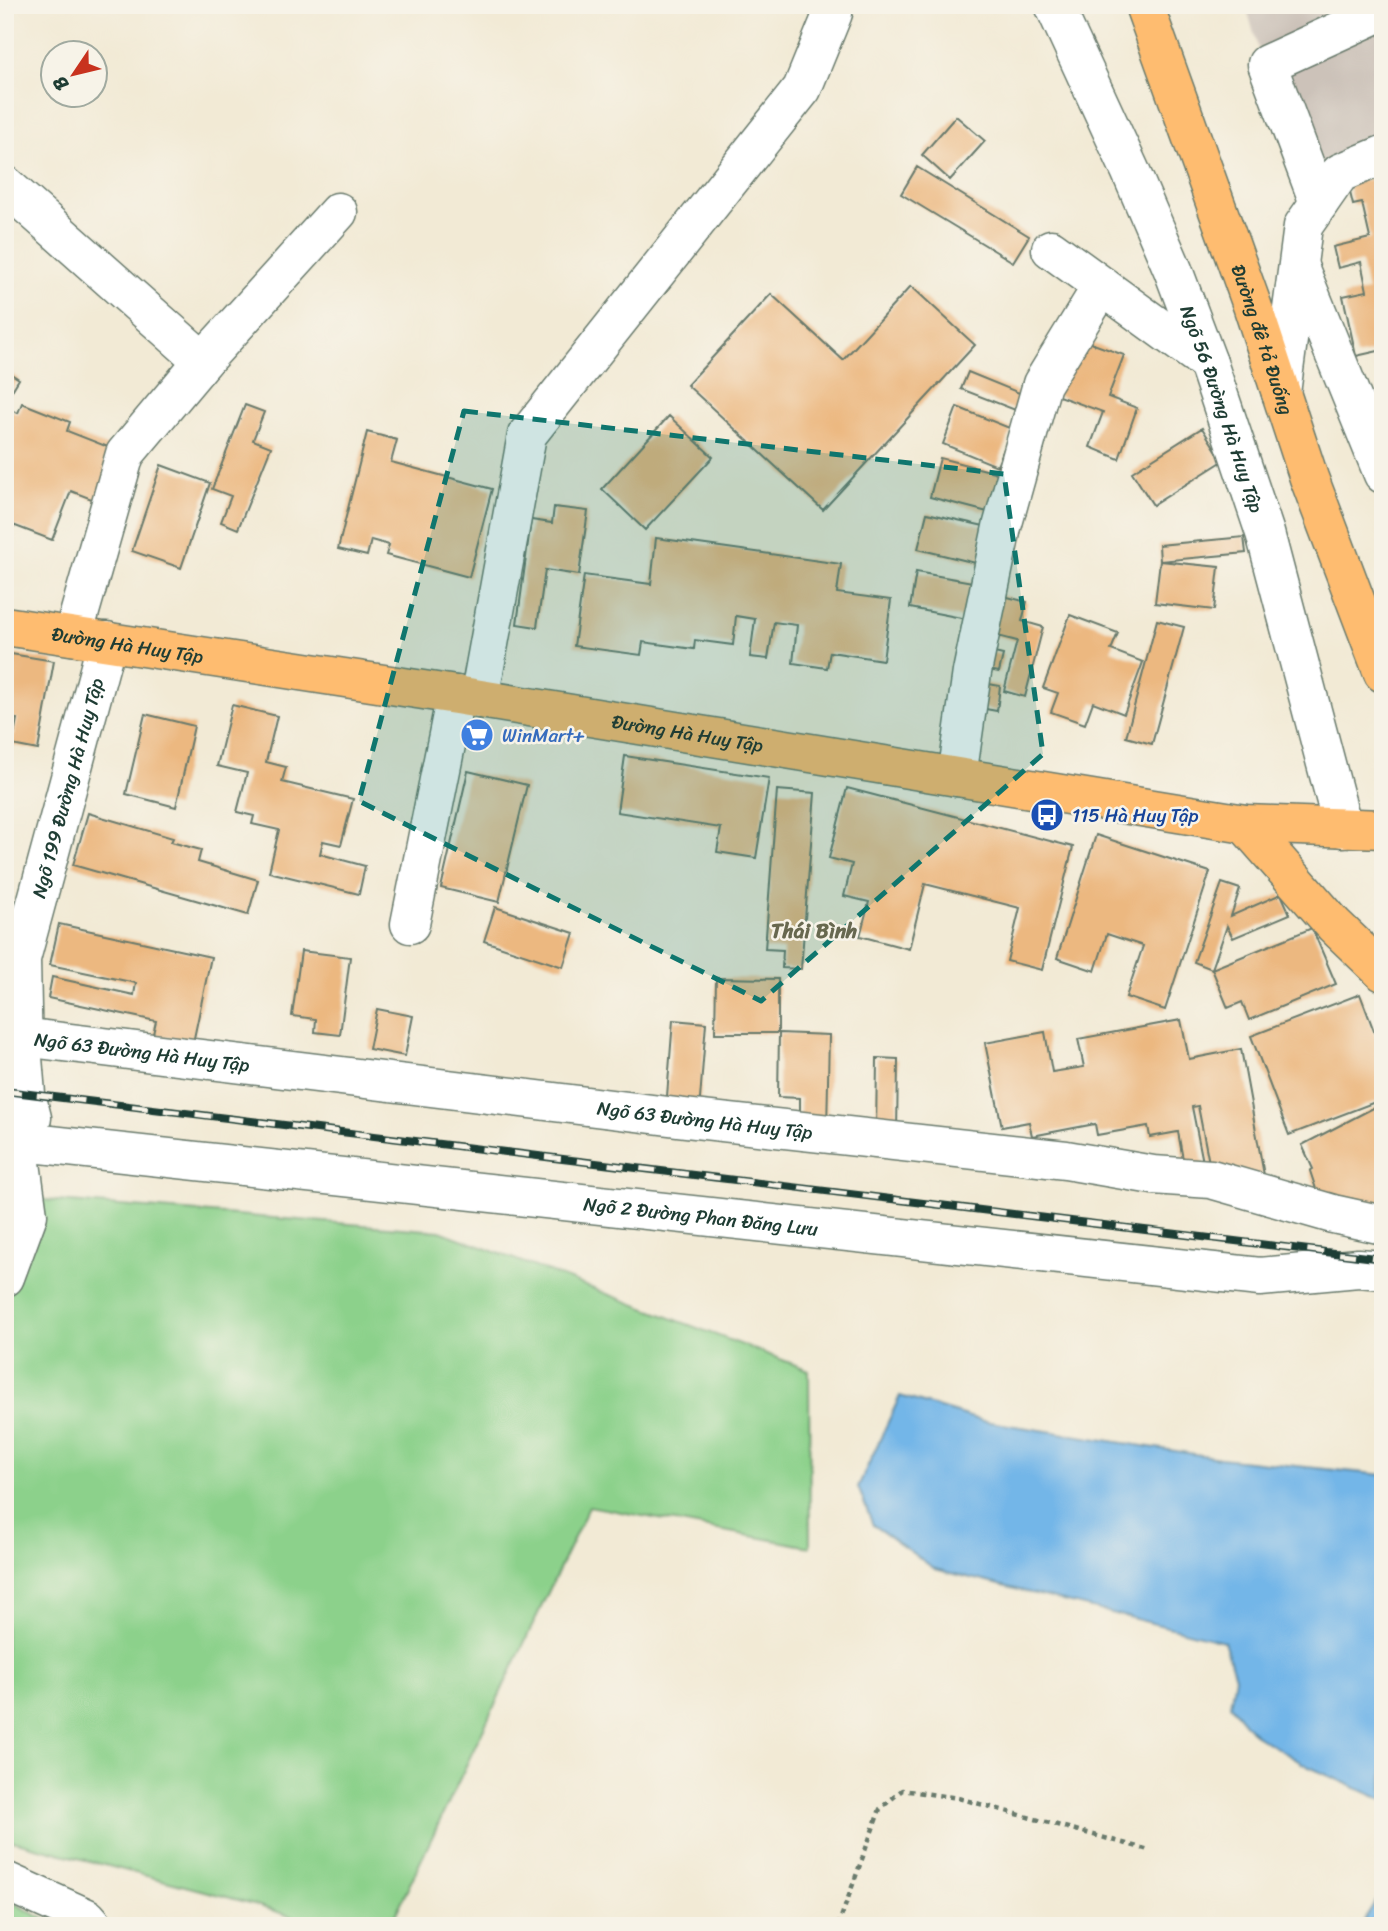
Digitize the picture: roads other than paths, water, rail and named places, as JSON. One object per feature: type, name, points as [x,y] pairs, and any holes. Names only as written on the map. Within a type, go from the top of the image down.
[{"type":"main road","name":"Đường đê tả Đuống","points":[[1144,5],[1252,305],[1308,478],[1383,673]]},
{"type":"main road","name":"Đường Hà Huy Tập","points":[[5,626],[467,697],[1245,824],[1383,829]]},
{"type":"main road","points":[[1245,824],[1334,925],[1383,972]]},
{"type":"street","points":[[410,925],[467,697],[527,435],[802,89],[833,13],[827,5]]},
{"type":"street","name":"Ngõ 56 Đường Hà Huy Tập","points":[[1054,5],[1152,220],[1208,363],[1265,533],[1343,828]]},
{"type":"street","points":[[1319,203],[1267,64],[1383,11]]},
{"type":"street","points":[[1281,393],[1303,226],[1340,173],[1383,155]]},
{"type":"street","points":[[5,185],[203,360]]},
{"type":"street","name":"Ngõ 199 Đường Hà Huy Tập","points":[[12,1141],[32,1118],[17,1051],[21,959],[90,638],[124,454],[203,360],[338,212]]},
{"type":"street","points":[[1051,249],[1208,363]]},
{"type":"street","points":[[1298,265],[1383,474]]},
{"type":"street","points":[[957,777],[972,672],[1002,527],[1042,384],[1101,286]]},
{"type":"street","name":"Ngõ 63 Đường Hà Huy Tập","points":[[17,1051],[658,1115],[1066,1160],[1153,1175],[1212,1179],[1333,1214],[1383,1225]]},
{"type":"street","points":[[5,1277],[28,1215],[12,1141]]},
{"type":"street","name":"Ngõ 2 Đường Phan Đăng Lưu","points":[[12,1141],[1260,1276],[1358,1268],[1383,1270]]},
{"type":"street","points":[[5,1881],[88,1918],[94,1926]]},
{"type":"water","points":[[900,1396],[983,1421],[1220,1458],[1383,1475],[1383,1800],[1307,1766],[1254,1734],[1230,1705],[1235,1677],[1224,1641],[935,1569],[873,1525],[858,1487]]},
{"type":"water","points":[[1383,1890],[1383,1926],[1361,1926]]},
{"type":"railway","points":[[5,1091],[1383,1259]]},
{"type":"place","name":"WinMart+","points":[[477,735]]},
{"type":"place","name":"115 Hà Huy Tập","points":[[1047,815]]},
{"type":"district","name":"Thái Bình","points":[[814,931]]}]
